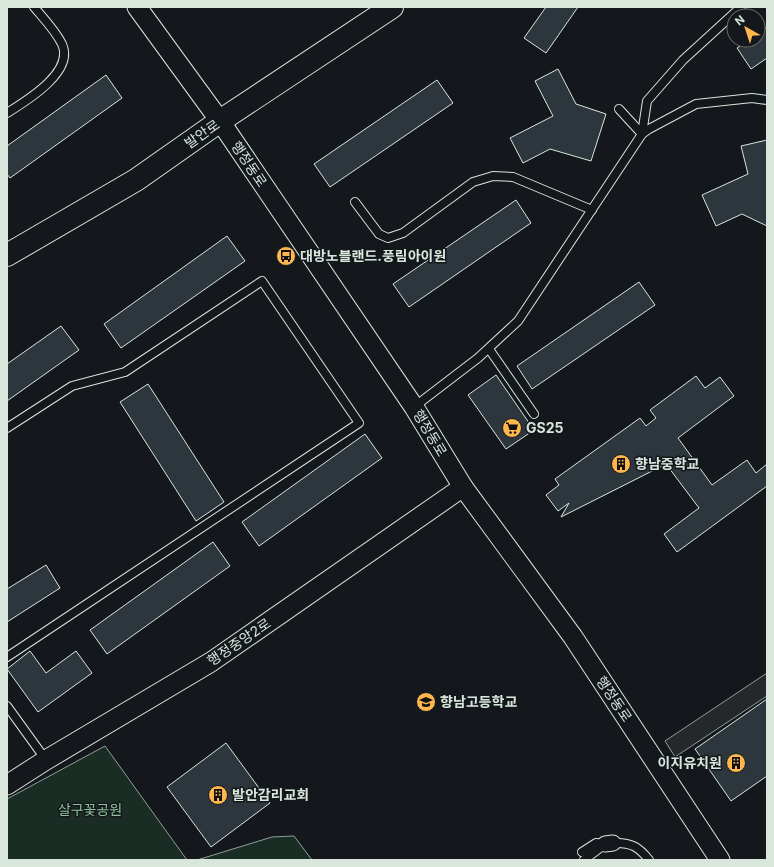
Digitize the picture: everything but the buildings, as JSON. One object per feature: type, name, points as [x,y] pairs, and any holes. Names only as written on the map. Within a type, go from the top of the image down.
[{"type":"main road","name":"발안로","points":[[7,254],[136,180],[220,121],[392,7]]},
{"type":"street","name":"행정동로","points":[[137,7],[220,121],[414,407],[463,487],[573,637],[720,860]]},
{"type":"street","name":"행정중앙2로","points":[[7,786],[46,760],[211,662],[463,487]]},
{"type":"lane","points":[[7,113],[46,86],[58,72],[64,58],[62,45],[34,7]]},
{"type":"lane","points":[[642,134],[647,101],[683,60],[741,7]]},
{"type":"lane","points":[[414,407],[488,349],[518,320],[642,134],[649,128],[696,104],[752,98],[767,100]]},
{"type":"lane","points":[[619,109],[642,134]]},
{"type":"lane","points":[[355,202],[379,234],[388,238],[403,234],[473,182],[493,176],[513,177],[592,210]]},
{"type":"lane","points":[[7,428],[72,386],[125,372],[262,281],[359,423],[7,657]]},
{"type":"lane","points":[[488,349],[534,414]]},
{"type":"lane","points":[[7,706],[46,760]]},
{"type":"lane","points":[[582,852],[596,843],[632,844],[640,848],[649,860]]},
{"type":"lane","points":[[584,860],[609,843]]},
{"type":"green space","name":"살구꽃공원","points":[[105,746],[187,860],[7,860],[7,799]]},
{"type":"green space","points":[[294,836],[312,860],[197,860],[272,837]]},
{"type":"shaded area","points":[[767,673],[767,696],[675,757],[665,741]]},
{"type":"place","name":"대방노블랜드.풍림아이원","points":[[286,256]]},
{"type":"place","name":"GS25","points":[[512,428]]},
{"type":"place","name":"향남중학교","points":[[621,464]]},
{"type":"place","name":"향남고등학교","points":[[426,702]]},
{"type":"place","name":"이지유치원","points":[[736,763]]},
{"type":"place","name":"발안감리교회","points":[[218,795]]}]
